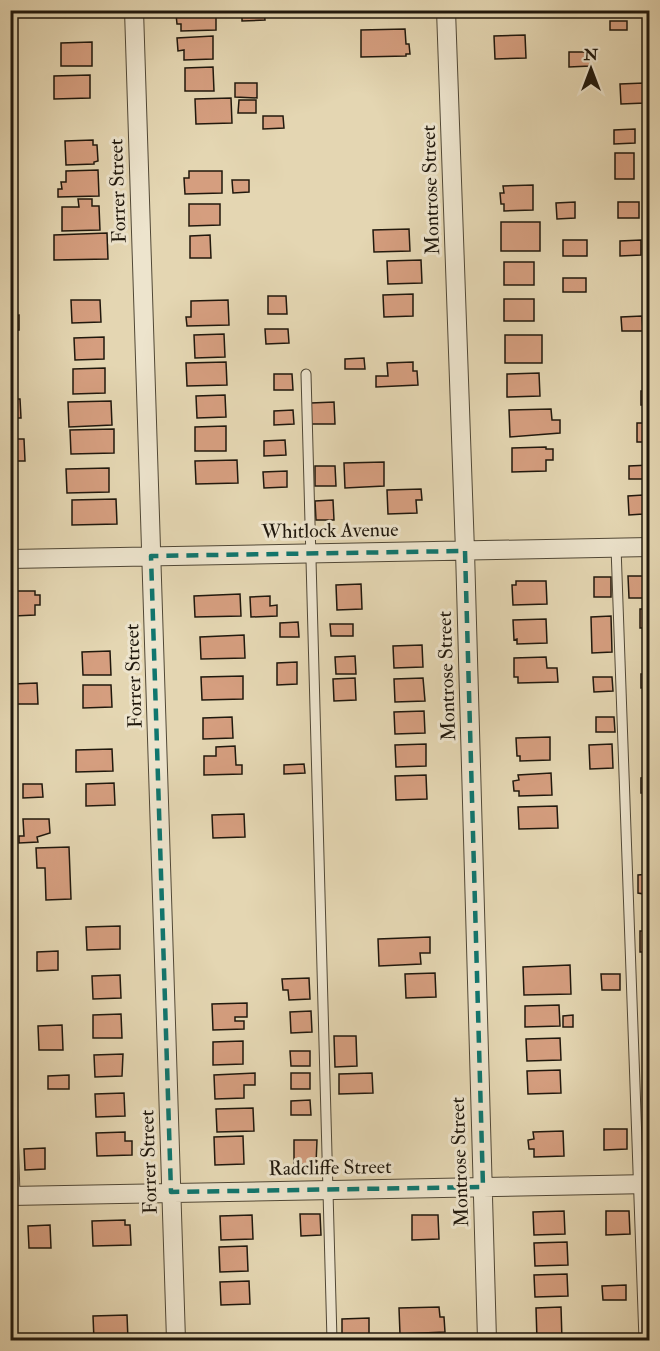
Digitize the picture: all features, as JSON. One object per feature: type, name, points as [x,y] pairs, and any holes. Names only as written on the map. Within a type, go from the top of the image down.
[{"type":"street","name":"Forrer Street","points":[[134,10],[176,1341]]},
{"type":"street","name":"Montrose Street","points":[[446,10],[465,551],[487,1341]]},
{"type":"street","name":"Whitlock Avenue","points":[[10,559],[650,547]]},
{"type":"street","name":"Radcliffe Street","points":[[13,1196],[644,1184]]},
{"type":"lane","points":[[306,374],[326,1190],[332,1341]]},
{"type":"lane","points":[[616,548],[644,1184],[644,1341]]},
{"type":"lane","points":[[10,1033],[13,1196]]},
{"type":"highlighted area","points":[[465,551],[483,1187],[171,1192],[151,556]]},
{"type":"building","points":[[180,10],[216,10],[216,30],[181,31],[181,24],[177,24],[176,14],[181,14]]},
{"type":"building","points":[[242,10],[264,10],[265,20],[242,21]]},
{"type":"building","points":[[631,10],[650,10],[650,21],[646,21],[646,17],[631,17]]},
{"type":"building","points":[[610,21],[627,21],[627,30],[610,30]]},
{"type":"building","points":[[405,29],[406,44],[409,44],[410,54],[361,57],[361,30]]},
{"type":"building","points":[[525,35],[526,58],[495,59],[494,36]]},
{"type":"building","points":[[213,36],[213,59],[184,60],[184,50],[178,51],[177,38]]},
{"type":"building","points":[[92,42],[92,66],[61,66],[61,43]]},
{"type":"building","points":[[569,52],[590,52],[590,66],[569,67]]},
{"type":"building","points":[[213,67],[214,91],[185,91],[185,68]]},
{"type":"building","points":[[90,75],[90,98],[54,99],[54,76]]},
{"type":"building","points":[[235,83],[257,83],[257,98],[235,97]]},
{"type":"building","points":[[644,83],[645,103],[621,104],[620,84]]},
{"type":"building","points":[[231,98],[232,123],[196,124],[195,99]]},
{"type":"building","points":[[239,100],[256,100],[256,113],[238,113]]},
{"type":"building","points":[[263,116],[283,116],[284,128],[263,129]]},
{"type":"building","points":[[635,129],[635,143],[614,144],[614,130]]},
{"type":"building","points":[[10,138],[14,138],[14,153],[10,153]]},
{"type":"building","points":[[93,140],[93,145],[97,145],[98,161],[94,164],[66,165],[65,141]]},
{"type":"building","points":[[615,153],[634,153],[634,179],[615,179]]},
{"type":"building","points":[[98,170],[99,196],[58,197],[58,189],[62,189],[61,182],[66,182],[66,171]]},
{"type":"building","points":[[189,171],[222,171],[222,193],[185,194],[184,178],[189,178]]},
{"type":"building","points":[[232,180],[249,180],[249,192],[233,193]]},
{"type":"building","points":[[533,185],[533,210],[504,211],[500,193],[504,193],[503,186]]},
{"type":"building","points":[[78,199],[92,199],[92,206],[99,206],[100,230],[62,231],[62,207],[79,207]]},
{"type":"building","points":[[575,202],[575,218],[557,219],[556,203]]},
{"type":"building","points":[[618,202],[639,202],[639,218],[618,218]]},
{"type":"building","points":[[189,204],[220,204],[220,225],[189,226]]},
{"type":"building","points":[[501,222],[540,222],[540,251],[501,251]]},
{"type":"building","points":[[409,229],[410,251],[374,252],[373,230]]},
{"type":"building","points":[[107,233],[108,259],[54,260],[54,235]]},
{"type":"building","points":[[210,235],[211,258],[190,258],[190,236]]},
{"type":"building","points":[[563,240],[587,240],[587,256],[563,256]]},
{"type":"building","points":[[641,240],[641,255],[620,256],[620,241]]},
{"type":"building","points":[[10,245],[16,245],[16,266],[10,266]]},
{"type":"building","points":[[421,260],[422,283],[388,284],[387,261]]},
{"type":"building","points":[[504,262],[534,262],[534,285],[504,285]]},
{"type":"building","points":[[563,278],[586,278],[586,292],[563,292]]},
{"type":"building","points":[[413,294],[413,316],[384,317],[383,295]]},
{"type":"building","points":[[268,296],[286,296],[287,314],[268,314]]},
{"type":"building","points":[[504,299],[534,299],[534,321],[504,321]]},
{"type":"building","points":[[71,300],[100,300],[101,322],[72,323]]},
{"type":"building","points":[[228,300],[229,325],[187,326],[186,317],[191,317],[191,301]]},
{"type":"building","points":[[19,315],[19,330],[10,330],[10,316]]},
{"type":"building","points":[[642,316],[643,331],[622,331],[621,317]]},
{"type":"building","points":[[265,329],[288,329],[289,343],[266,344]]},
{"type":"building","points":[[224,334],[225,357],[195,358],[194,335]]},
{"type":"building","points":[[505,335],[542,335],[542,363],[505,363]]},
{"type":"building","points":[[104,337],[104,359],[75,360],[74,338]]},
{"type":"building","points":[[364,358],[365,369],[345,369],[345,359]]},
{"type":"building","points":[[226,362],[227,385],[187,386],[186,363]]},
{"type":"building","points":[[413,362],[413,371],[417,371],[418,385],[376,387],[376,376],[388,376],[387,363]]},
{"type":"building","points":[[105,368],[105,393],[73,394],[73,369]]},
{"type":"building","points":[[539,373],[540,396],[507,397],[507,374]]},
{"type":"building","points":[[274,374],[292,374],[293,390],[274,390]]},
{"type":"building","points":[[641,391],[650,391],[650,405],[641,405]]},
{"type":"building","points":[[225,395],[226,417],[197,418],[196,396]]},
{"type":"building","points":[[10,399],[20,399],[21,418],[10,418]]},
{"type":"building","points":[[111,401],[112,425],[69,427],[68,402]]},
{"type":"building","points":[[334,402],[335,424],[311,424],[311,403]]},
{"type":"building","points":[[551,409],[552,420],[560,420],[560,433],[510,437],[509,410]]},
{"type":"building","points":[[293,410],[294,424],[274,425],[274,411]]},
{"type":"building","points":[[637,423],[650,423],[650,442],[637,442]]},
{"type":"building","points":[[226,426],[226,451],[195,451],[195,427]]},
{"type":"building","points":[[114,429],[114,453],[71,454],[70,430]]},
{"type":"building","points":[[10,439],[24,439],[25,461],[10,461]]},
{"type":"building","points":[[285,440],[286,455],[264,456],[264,441]]},
{"type":"building","points":[[546,447],[546,449],[553,449],[553,460],[546,460],[546,471],[512,472],[512,448]]},
{"type":"building","points":[[237,460],[238,483],[196,484],[195,461]]},
{"type":"building","points":[[384,462],[384,486],[345,488],[344,463]]},
{"type":"building","points":[[650,465],[650,479],[629,479],[629,466]]},
{"type":"building","points":[[315,466],[335,466],[336,486],[315,486]]},
{"type":"building","points":[[109,468],[109,492],[67,493],[66,469]]},
{"type":"building","points":[[287,471],[287,487],[264,488],[263,472]]},
{"type":"building","points":[[421,489],[422,500],[416,500],[417,513],[388,514],[387,490]]},
{"type":"building","points":[[643,495],[643,514],[629,515],[628,496]]},
{"type":"building","points":[[116,499],[117,524],[72,525],[72,500]]},
{"type":"building","points":[[333,500],[334,520],[316,520],[315,501]]},
{"type":"building","points":[[628,576],[648,576],[648,598],[629,598]]},
{"type":"building","points":[[594,577],[611,577],[611,597],[594,597]]},
{"type":"building","points":[[516,581],[546,581],[547,604],[513,605],[512,585],[516,585]]},
{"type":"building","points":[[361,584],[362,609],[337,610],[336,585]]},
{"type":"building","points":[[13,591],[35,591],[35,595],[40,595],[40,605],[35,605],[35,615],[14,616]]},
{"type":"building","points":[[240,594],[241,616],[195,617],[194,596]]},
{"type":"building","points":[[270,596],[270,606],[277,605],[277,616],[251,617],[250,597]]},
{"type":"building","points":[[640,609],[650,609],[650,628],[640,628]]},
{"type":"building","points":[[611,616],[612,652],[592,653],[591,617]]},
{"type":"building","points":[[546,619],[547,643],[517,644],[517,639],[514,640],[513,620]]},
{"type":"building","points":[[298,622],[299,637],[280,637],[280,623]]},
{"type":"building","points":[[330,624],[353,624],[353,636],[331,636]]},
{"type":"building","points":[[244,635],[245,658],[201,659],[200,637]]},
{"type":"building","points":[[650,642],[650,661],[645,661],[644,643]]},
{"type":"building","points":[[422,645],[423,667],[394,668],[393,646]]},
{"type":"building","points":[[110,651],[111,675],[83,675],[82,652]]},
{"type":"building","points":[[355,656],[356,674],[336,674],[335,657]]},
{"type":"building","points":[[546,657],[547,668],[557,668],[558,682],[518,683],[518,677],[514,677],[514,658]]},
{"type":"building","points":[[297,662],[297,684],[277,685],[277,663]]},
{"type":"building","points":[[641,674],[650,674],[650,687],[641,688]]},
{"type":"building","points":[[243,676],[243,699],[202,700],[201,677]]},
{"type":"building","points":[[593,677],[612,677],[613,691],[594,692]]},
{"type":"building","points":[[355,678],[356,700],[334,701],[333,679]]},
{"type":"building","points":[[423,678],[425,701],[395,702],[394,679]]},
{"type":"building","points":[[37,683],[38,704],[14,704],[13,684]]},
{"type":"building","points":[[83,685],[111,685],[112,707],[83,708]]},
{"type":"building","points":[[424,711],[425,733],[395,734],[394,712]]},
{"type":"building","points":[[232,717],[233,738],[203,739],[203,718]]},
{"type":"building","points":[[596,717],[614,717],[615,732],[596,732]]},
{"type":"building","points":[[550,737],[550,760],[520,761],[520,756],[517,756],[516,738]]},
{"type":"building","points":[[426,744],[426,766],[396,767],[395,745]]},
{"type":"building","points":[[612,744],[613,768],[590,769],[589,745]]},
{"type":"building","points":[[235,746],[236,765],[242,765],[242,774],[204,775],[204,756],[216,756],[216,747]]},
{"type":"building","points":[[112,749],[113,771],[76,772],[76,750]]},
{"type":"building","points":[[304,764],[305,773],[284,774],[284,765]]},
{"type":"building","points":[[551,773],[552,795],[519,796],[519,791],[514,791],[513,781],[519,780],[518,775]]},
{"type":"building","points":[[426,775],[427,799],[396,800],[395,776]]},
{"type":"building","points":[[650,777],[650,793],[641,793],[641,778]]},
{"type":"building","points":[[114,783],[115,805],[86,806],[86,784]]},
{"type":"building","points":[[23,784],[42,784],[43,797],[23,798]]},
{"type":"building","points":[[557,806],[558,828],[519,829],[518,807]]},
{"type":"building","points":[[244,814],[245,837],[213,838],[212,815]]},
{"type":"building","points":[[23,819],[49,819],[50,833],[37,837],[38,842],[19,843],[19,836],[24,836]]},
{"type":"building","points":[[69,847],[71,899],[46,900],[45,868],[37,868],[36,848]]},
{"type":"building","points":[[650,874],[650,895],[638,893],[638,875]]},
{"type":"building","points":[[120,926],[120,949],[87,950],[86,927]]},
{"type":"building","points":[[640,931],[650,931],[650,952],[640,952]]},
{"type":"building","points":[[430,937],[430,953],[420,953],[421,964],[379,966],[378,939]]},
{"type":"building","points":[[58,951],[58,970],[37,971],[37,952]]},
{"type":"building","points":[[570,965],[571,994],[524,995],[523,967]]},
{"type":"building","points":[[435,973],[436,997],[406,998],[405,974]]},
{"type":"building","points":[[601,974],[620,974],[620,990],[602,990]]},
{"type":"building","points":[[120,975],[121,998],[93,999],[92,976]]},
{"type":"building","points":[[309,978],[310,999],[289,1000],[288,990],[283,990],[282,979]]},
{"type":"building","points":[[247,1003],[247,1017],[235,1017],[235,1021],[244,1021],[244,1029],[213,1030],[212,1004]]},
{"type":"building","points":[[559,1005],[560,1026],[525,1027],[525,1006]]},
{"type":"building","points":[[311,1011],[312,1032],[291,1033],[290,1012]]},
{"type":"building","points":[[121,1014],[122,1038],[93,1038],[93,1015]]},
{"type":"building","points":[[573,1015],[573,1027],[563,1027],[563,1016]]},
{"type":"building","points":[[62,1025],[63,1050],[39,1050],[38,1026]]},
{"type":"building","points":[[334,1036],[356,1036],[357,1066],[335,1067]]},
{"type":"building","points":[[560,1038],[561,1060],[527,1061],[526,1039]]},
{"type":"building","points":[[646,1039],[650,1039],[650,1060],[647,1060]]},
{"type":"building","points":[[243,1041],[243,1064],[213,1065],[213,1042]]},
{"type":"building","points":[[290,1051],[310,1051],[310,1066],[291,1066]]},
{"type":"building","points":[[123,1054],[122,1076],[95,1077],[94,1055]]},
{"type":"building","points":[[560,1070],[561,1093],[528,1094],[527,1071]]},
{"type":"building","points":[[255,1073],[255,1085],[244,1085],[244,1098],[215,1099],[214,1075]]},
{"type":"building","points":[[291,1073],[310,1073],[310,1089],[291,1089]]},
{"type":"building","points":[[372,1073],[373,1093],[339,1094],[339,1074]]},
{"type":"building","points":[[69,1075],[69,1089],[48,1089],[48,1076]]},
{"type":"building","points":[[124,1093],[125,1116],[96,1117],[95,1094]]},
{"type":"building","points":[[310,1100],[311,1115],[291,1115],[291,1101]]},
{"type":"building","points":[[253,1108],[254,1131],[217,1132],[216,1109]]},
{"type":"building","points":[[645,1110],[650,1110],[650,1124],[646,1124]]},
{"type":"building","points":[[604,1129],[627,1129],[627,1149],[604,1150]]},
{"type":"building","points":[[646,1129],[650,1129],[650,1150],[647,1150]]},
{"type":"building","points":[[563,1131],[564,1156],[534,1157],[534,1149],[529,1149],[528,1140],[534,1139],[533,1132]]},
{"type":"building","points":[[125,1132],[125,1141],[132,1141],[132,1155],[97,1156],[96,1133]]},
{"type":"building","points":[[243,1136],[244,1164],[215,1165],[214,1137]]},
{"type":"building","points":[[294,1140],[317,1140],[316,1164],[294,1164]]},
{"type":"building","points":[[45,1148],[45,1169],[25,1170],[24,1149]]},
{"type":"building","points":[[564,1211],[565,1234],[534,1235],[533,1212]]},
{"type":"building","points":[[606,1211],[629,1211],[630,1234],[606,1235]]},
{"type":"building","points":[[300,1214],[320,1214],[321,1235],[301,1236]]},
{"type":"building","points":[[252,1215],[253,1239],[221,1240],[220,1216]]},
{"type":"building","points":[[412,1215],[438,1215],[439,1239],[412,1240]]},
{"type":"building","points":[[125,1220],[125,1225],[130,1225],[131,1245],[93,1246],[92,1221]]},
{"type":"building","points":[[50,1225],[51,1248],[29,1248],[28,1226]]},
{"type":"building","points":[[567,1242],[568,1265],[535,1266],[534,1243]]},
{"type":"building","points":[[247,1246],[248,1271],[220,1272],[219,1247]]},
{"type":"building","points":[[567,1274],[568,1296],[535,1297],[534,1275]]},
{"type":"building","points":[[249,1281],[250,1304],[221,1305],[220,1282]]},
{"type":"building","points":[[626,1285],[626,1300],[603,1300],[602,1286]]},
{"type":"building","points":[[439,1307],[440,1317],[444,1317],[445,1332],[400,1334],[399,1308]]},
{"type":"building","points":[[561,1307],[562,1340],[537,1340],[536,1308]]},
{"type":"building","points":[[127,1315],[128,1340],[94,1340],[93,1316]]},
{"type":"building","points":[[369,1318],[369,1336],[342,1336],[342,1319]]}]
